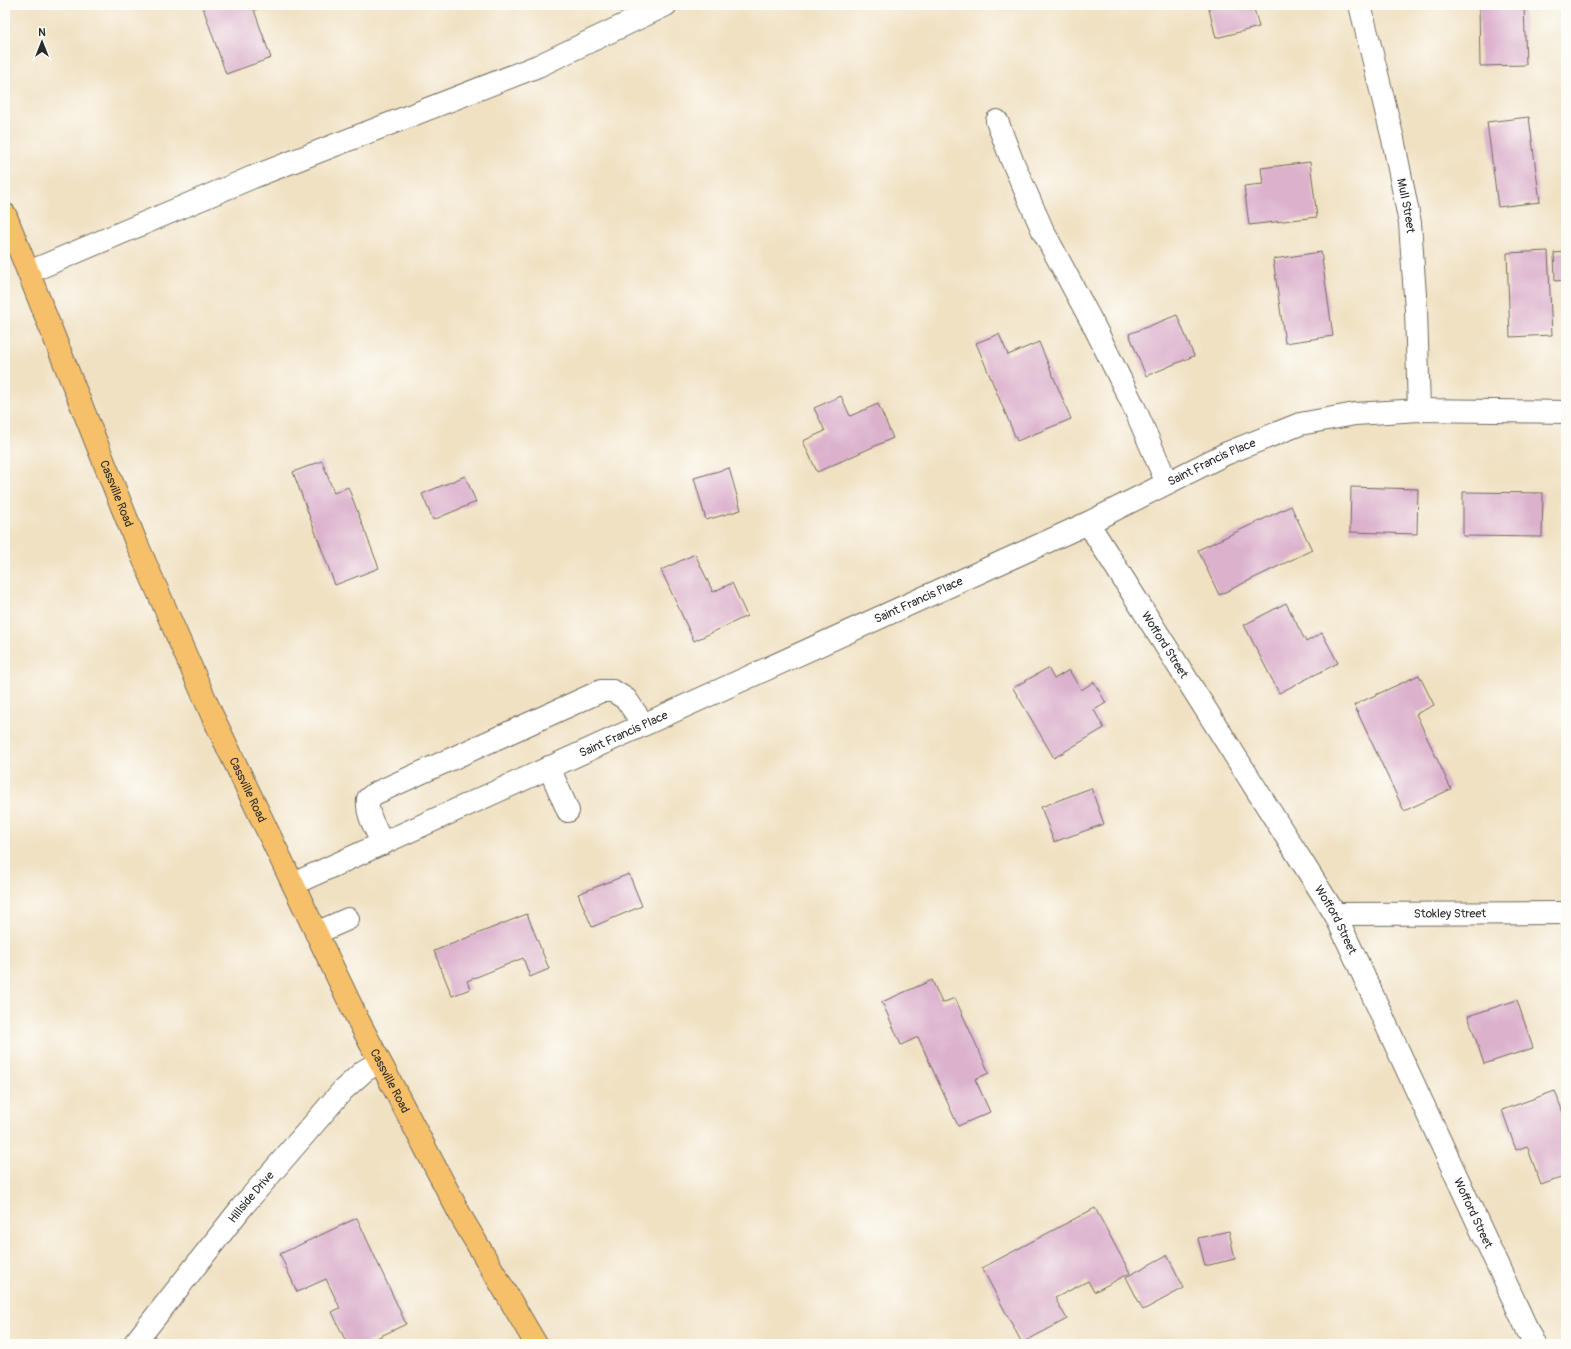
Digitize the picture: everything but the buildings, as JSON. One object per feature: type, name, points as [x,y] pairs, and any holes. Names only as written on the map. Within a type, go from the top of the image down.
[{"type":"main road","name":"Cassville Road","points":[[5,214],[139,549],[212,714],[316,933],[380,1062],[463,1220],[536,1344]]},
{"type":"street","points":[[29,272],[253,177],[538,66],[666,5]]},
{"type":"street","name":"Mull Street","points":[[1360,5],[1393,139],[1410,223],[1416,310],[1420,410]]},
{"type":"street","points":[[997,121],[1011,158],[1043,231],[1097,332],[1134,407],[1168,483]]},
{"type":"street","name":"Saint Francis Place","points":[[293,884],[1088,523],[1226,454],[1300,424],[1355,414],[1420,410],[1566,412]]},
{"type":"street","name":"Wofford Street","points":[[1088,523],[1335,914],[1534,1344]]},
{"type":"street","points":[[383,844],[367,807],[368,799],[374,794],[601,691],[613,691],[626,700],[643,724]]},
{"type":"street","points":[[549,767],[568,811]]},
{"type":"street","name":"Stokley Street","points":[[1335,914],[1566,913]]},
{"type":"street","points":[[316,933],[348,919]]},
{"type":"street","name":"Hillside Drive","points":[[134,1344],[242,1207],[343,1090],[364,1071],[380,1062]]}]
